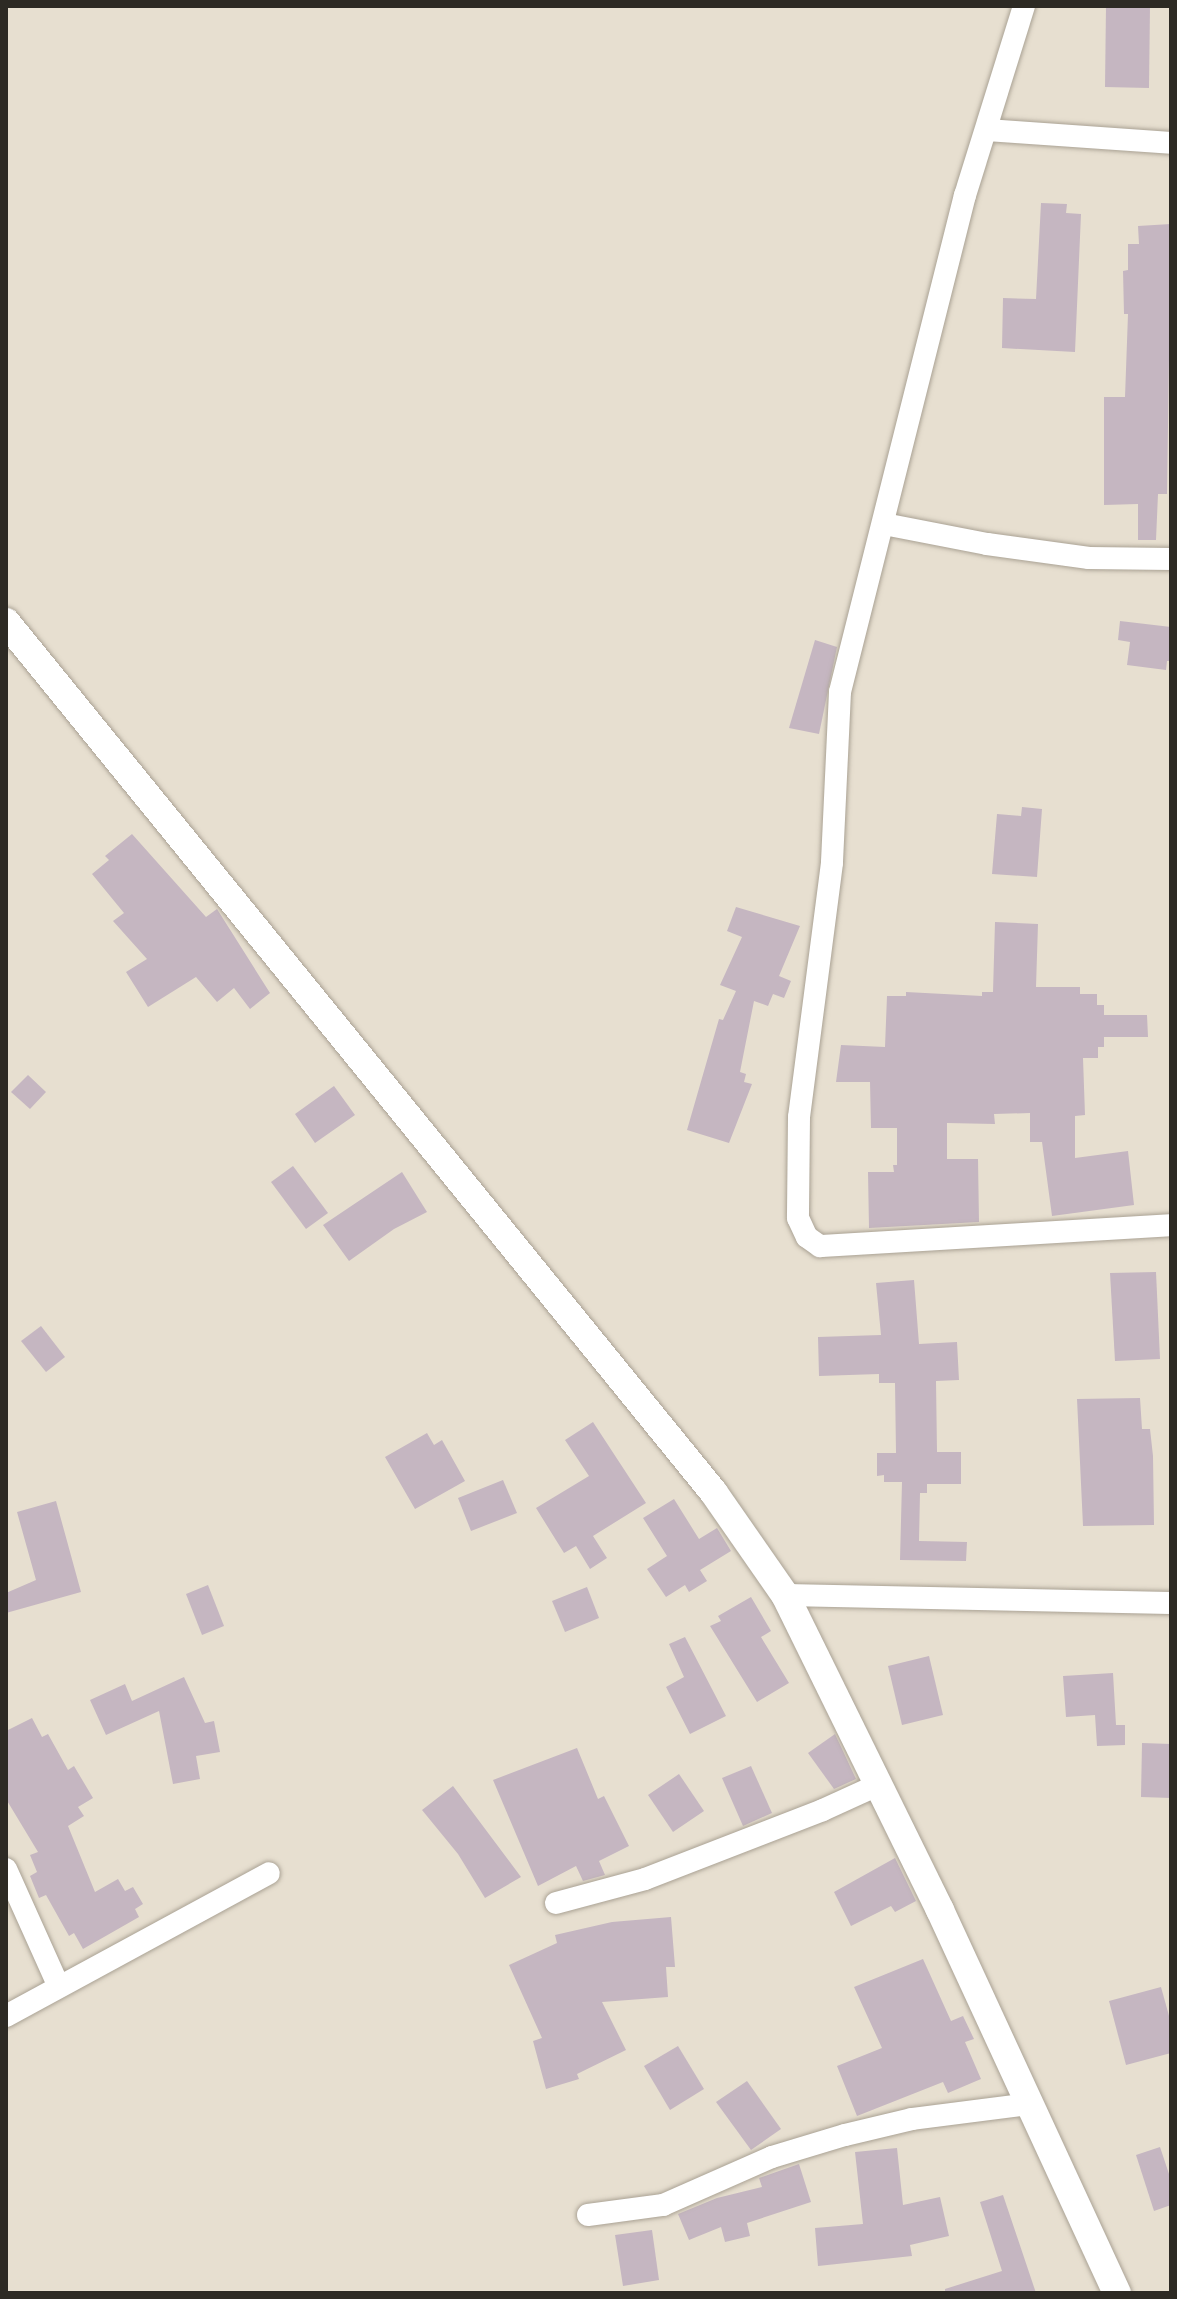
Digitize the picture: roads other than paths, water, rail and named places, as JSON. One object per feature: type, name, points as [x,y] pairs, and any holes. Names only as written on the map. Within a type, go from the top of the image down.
[{"type":"street","points":[[1024,6],[965,195],[840,692],[832,863],[799,1117],[798,1218],[807,1237],[820,1246],[1171,1225]]},
{"type":"street","points":[[987,130],[1171,143]]},
{"type":"street","points":[[884,524],[1074,556],[1171,559]]},
{"type":"street","points":[[6,622],[16,646],[714,1493],[785,1595],[880,1784],[1117,2293]]},
{"type":"street","points":[[785,1595],[1171,1603]]},
{"type":"street","points":[[556,1903],[645,1879],[823,1810],[880,1784]]},
{"type":"street","points":[[6,1869],[59,1987]]},
{"type":"street","points":[[6,2016],[269,1873]]},
{"type":"street","points":[[588,2215],[663,2205],[772,2157],[845,2135],[912,2119],[1029,2104]]}]
